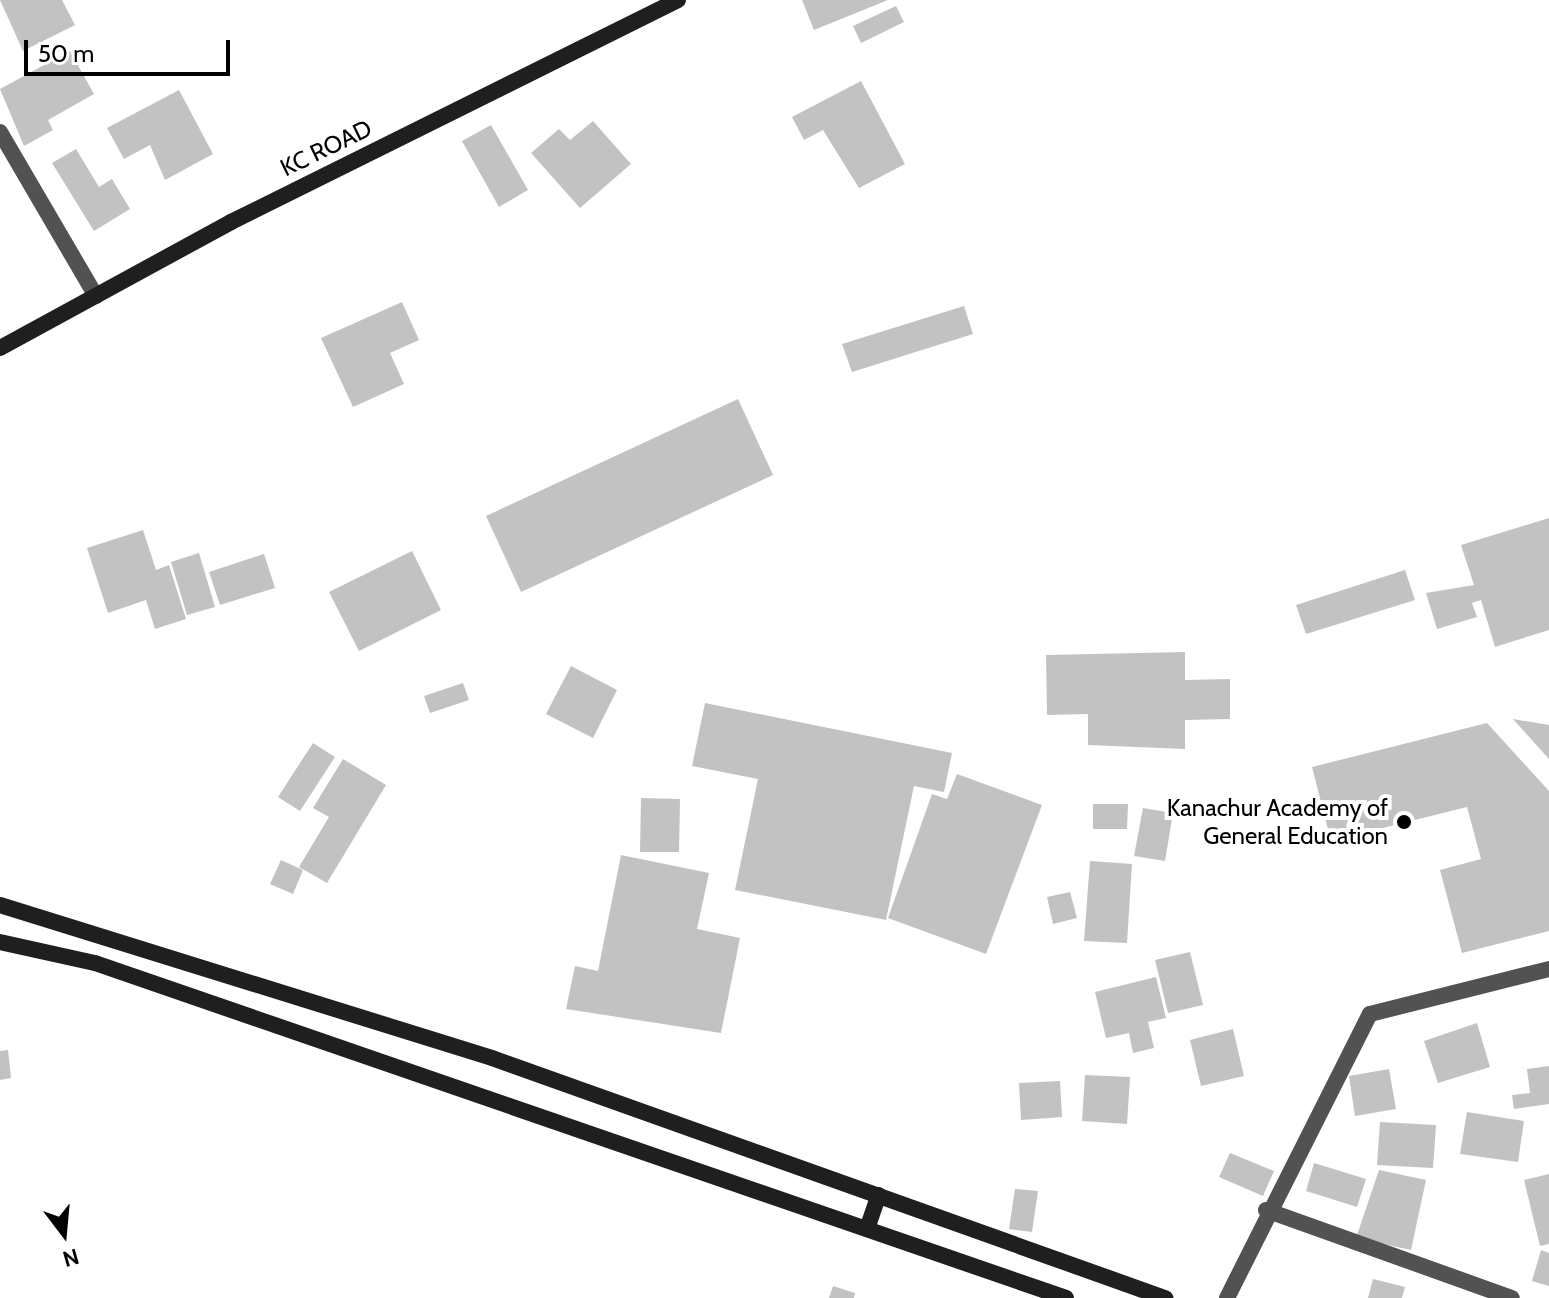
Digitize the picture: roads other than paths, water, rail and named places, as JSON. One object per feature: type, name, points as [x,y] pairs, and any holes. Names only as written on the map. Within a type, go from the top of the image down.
[{"type":"main road","name":"KC ROAD","points":[[0,348],[96,296],[678,0]]},
{"type":"main road","points":[[0,905],[492,1058],[1165,1298]]},
{"type":"main road","points":[[0,942],[95,963],[1066,1298]]},
{"type":"main road","points":[[867,1229],[879,1195]]},
{"type":"street","points":[[0,132],[96,296]]},
{"type":"street","points":[[1227,1298],[1266,1210],[1370,1014],[1549,969]]},
{"type":"street","points":[[1266,1210],[1512,1298]]},
{"type":"place","name":"Kanachur Academy of General Education","points":[[1404,822]]}]
